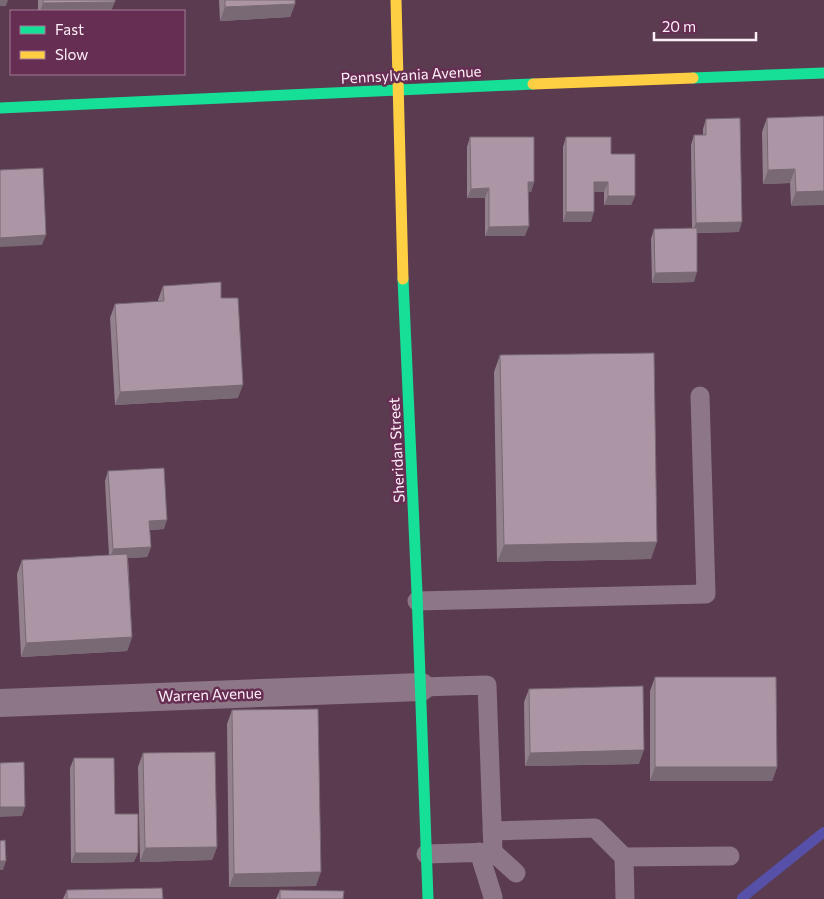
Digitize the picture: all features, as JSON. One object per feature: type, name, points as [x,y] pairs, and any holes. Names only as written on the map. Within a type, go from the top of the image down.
[{"type":"street","name":"Sheridan Street","points":[[396,0],[402,253],[421,687],[428,899]]},
{"type":"street","name":"Pennsylvania Avenue","points":[[0,108],[398,89],[824,73]]},
{"type":"street","name":"Warren Avenue","points":[[0,703],[421,687]]},
{"type":"lane","points":[[417,600],[706,594],[700,396]]},
{"type":"lane","points":[[421,687],[487,685],[492,831],[486,852],[493,897]]},
{"type":"lane","points":[[492,831],[596,828],[624,857],[625,899]]},
{"type":"lane","points":[[426,854],[486,852],[516,873]]},
{"type":"lane","points":[[624,857],[730,856]]},
{"type":"building","points":[[43,0],[115,0],[115,2],[43,3]]},
{"type":"building","points":[[225,0],[295,0],[295,4],[225,7]]},
{"type":"building","points":[[824,116],[824,191],[796,192],[795,169],[768,170],[767,118]]},
{"type":"building","points":[[740,118],[742,222],[696,223],[694,135],[706,135],[706,119]]},
{"type":"building","points":[[470,137],[534,137],[534,182],[528,182],[529,226],[489,227],[489,188],[471,189]]},
{"type":"building","points":[[566,137],[611,137],[611,154],[635,154],[635,196],[608,196],[608,182],[594,182],[594,212],[566,212]]},
{"type":"building","points":[[43,168],[46,235],[0,238],[0,170]]},
{"type":"building","points":[[697,228],[697,272],[655,273],[654,229]]},
{"type":"building","points":[[221,282],[221,298],[238,298],[243,385],[120,392],[115,304],[164,301],[163,286]]},
{"type":"building","points":[[654,353],[657,542],[504,545],[500,355]]},
{"type":"building","points":[[164,468],[167,520],[149,521],[151,547],[113,549],[108,471]]},
{"type":"building","points":[[127,554],[132,637],[26,643],[22,560]]},
{"type":"building","points":[[655,677],[776,677],[777,767],[655,767]]},
{"type":"building","points":[[643,686],[644,750],[530,753],[529,689]]},
{"type":"building","points":[[318,709],[321,872],[234,874],[232,710]]},
{"type":"building","points":[[215,752],[217,847],[145,848],[143,753]]},
{"type":"building","points":[[74,758],[114,758],[115,814],[138,814],[138,853],[75,853]]},
{"type":"building","points":[[24,762],[25,807],[0,807],[0,763]]},
{"type":"building","points":[[5,840],[6,861],[0,861],[0,841]]},
{"type":"building","points":[[162,888],[163,899],[67,899],[67,890]]},
{"type":"building","points":[[280,890],[344,891],[343,899],[280,899]]},
{"type":"waterway","points":[[742,898],[824,832]]},
{"type":"traffic: fast","points":[[693,78],[824,73]]},
{"type":"traffic: fast","points":[[0,108],[533,84]]},
{"type":"traffic: fast","points":[[403,279],[428,899]]},
{"type":"traffic: slow","points":[[396,0],[403,279]]},
{"type":"traffic: slow","points":[[533,84],[693,78]]}]
